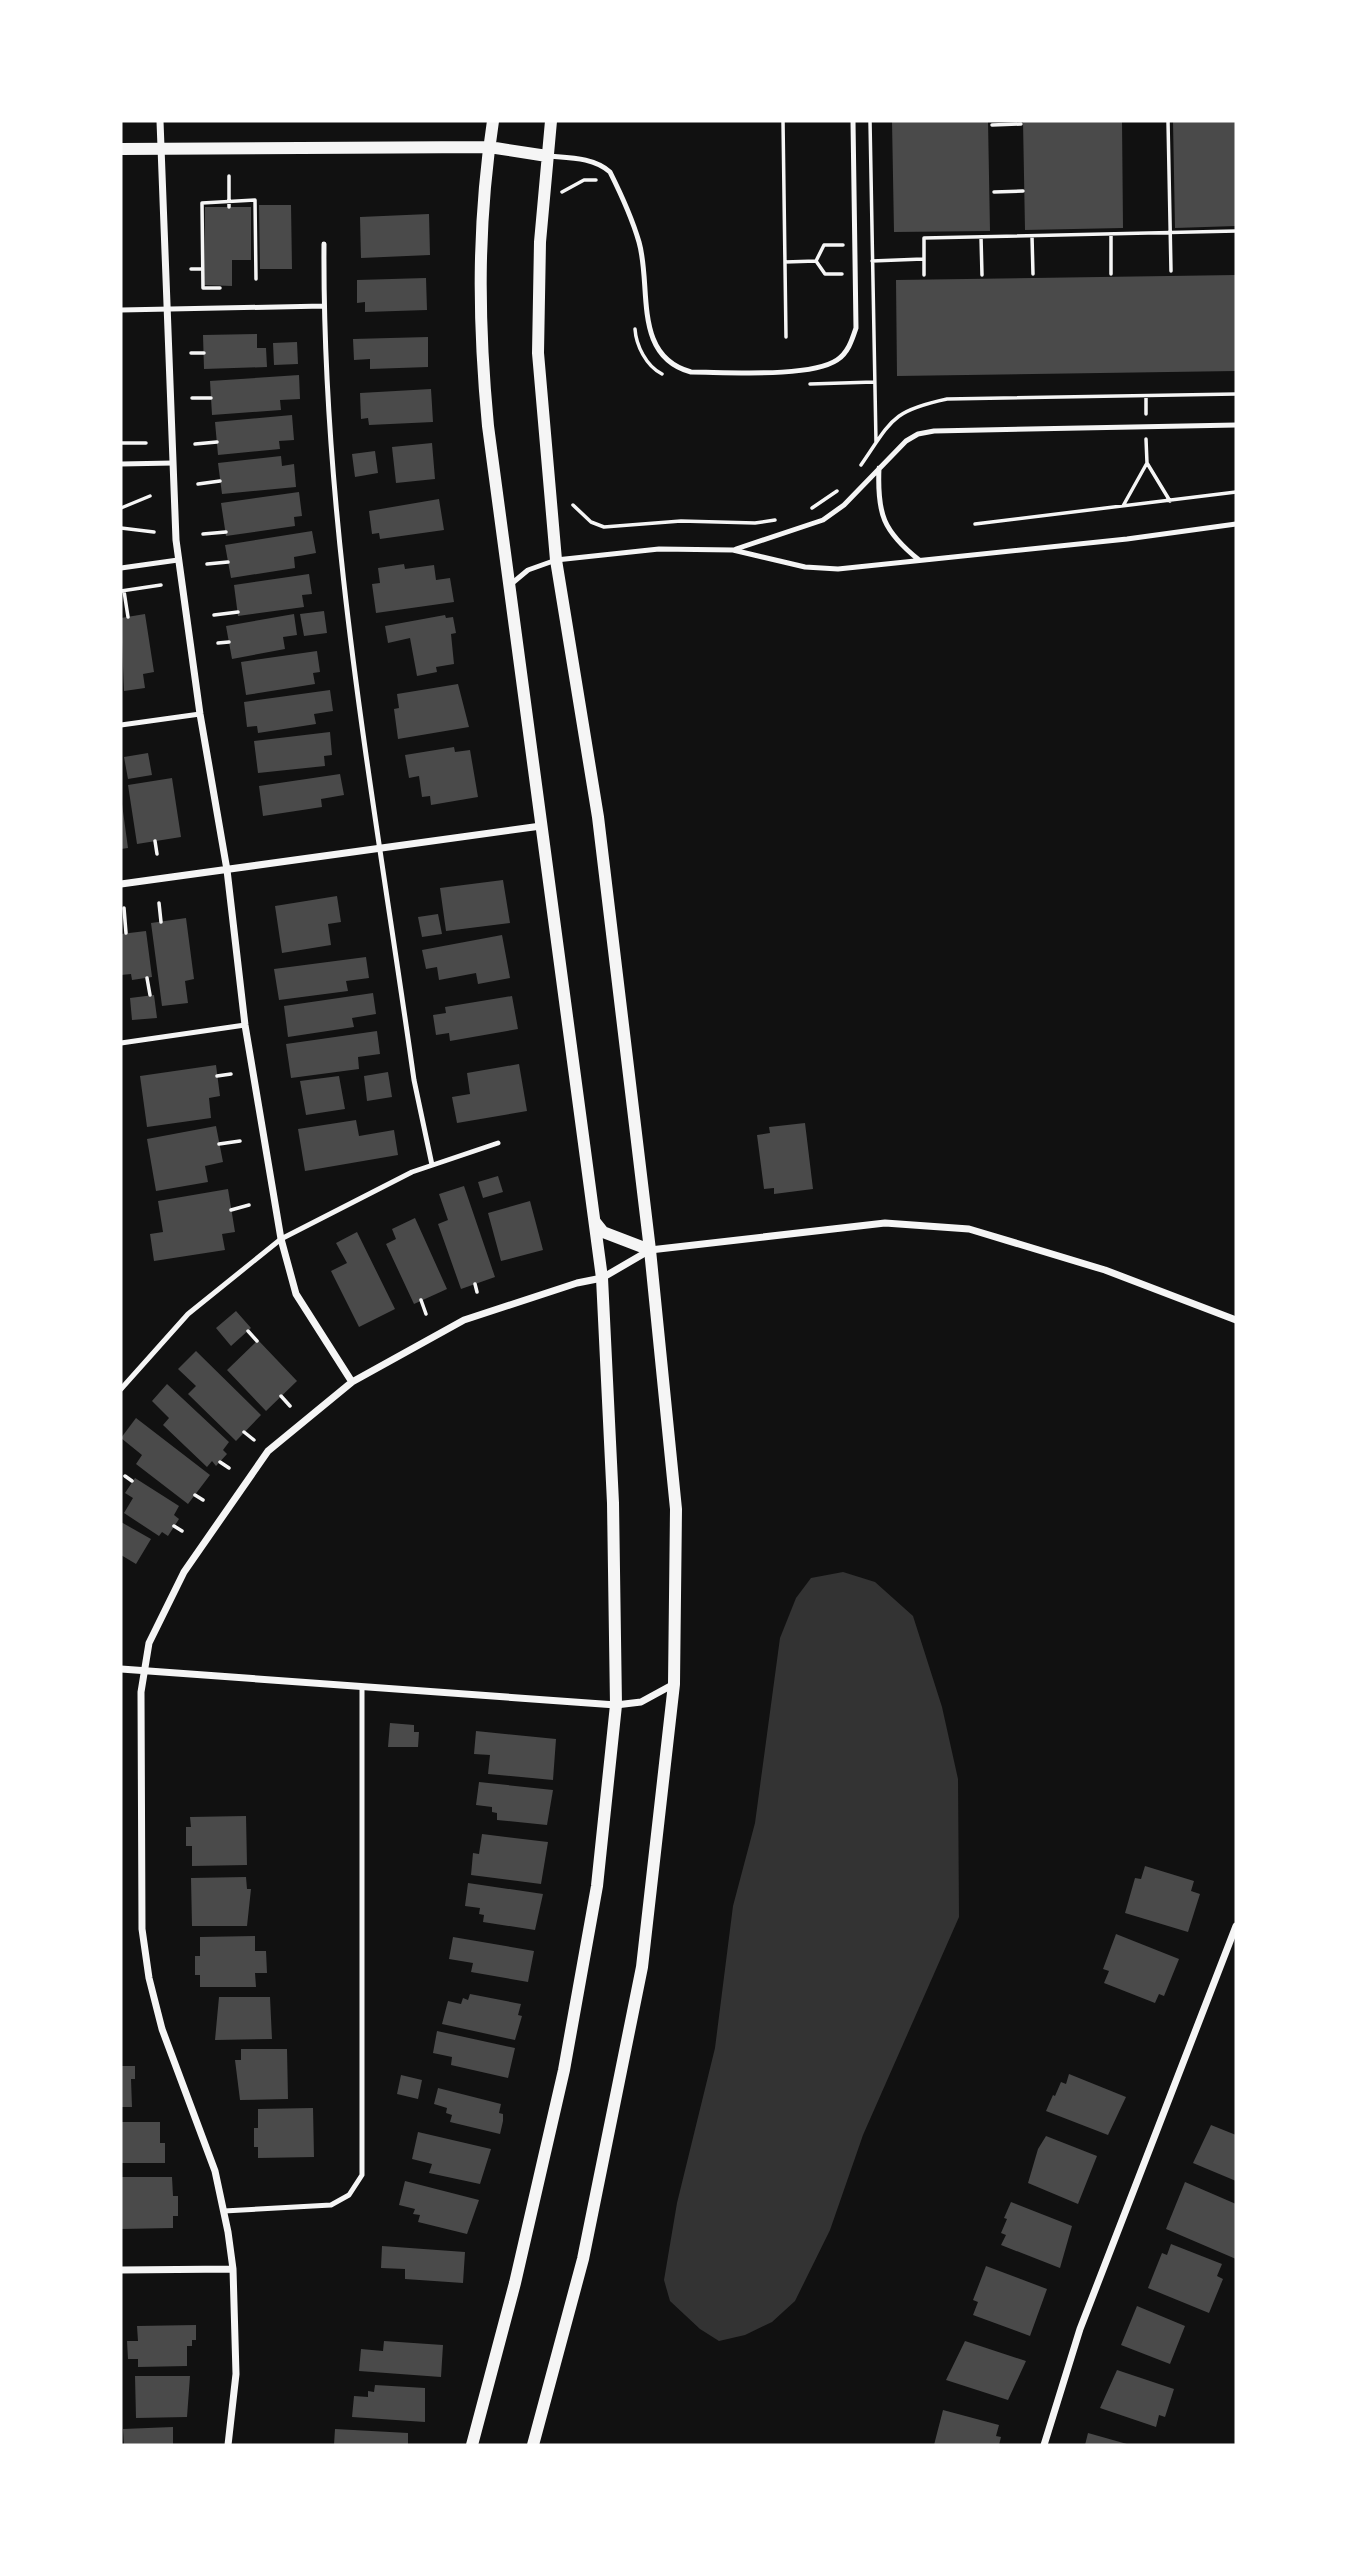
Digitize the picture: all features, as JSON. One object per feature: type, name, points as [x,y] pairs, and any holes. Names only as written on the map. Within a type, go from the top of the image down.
[{"type":"street","points":[[160,121],[178,560],[200,714],[227,870],[245,1025],[281,1239],[296,1294],[352,1382]]},
{"type":"street","points":[[472,2445],[515,2283],[564,2070],[597,1886],[616,1705],[613,1503],[603,1278],[488,426],[479,328],[480,255],[493,121]]},
{"type":"street","points":[[533,2445],[583,2259],[642,1967],[674,1684],[676,1509],[650,1250],[598,817],[556,560],[538,353],[540,242],[551,121]]},
{"type":"street","points":[[121,149],[489,147],[547,156]]},
{"type":"street","points":[[121,884],[541,826]]},
{"type":"street","points":[[594,1222],[603,1231],[650,1250]]},
{"type":"street","points":[[228,2445],[236,2374],[233,2269],[224,2211],[204,2136],[162,2029],[142,1929],[141,1692],[149,1643],[184,1572],[268,1451],[352,1382],[464,1320],[577,1283],[603,1278],[650,1250],[885,1223],[969,1229],[1105,1270],[1236,1320]]},
{"type":"street","points":[[121,1669],[552,1698],[616,1705],[641,1702],[674,1684]]},
{"type":"street","points":[[1044,2445],[1080,2329],[1236,1926]]},
{"type":"street","points":[[121,2270],[233,2269]]},
{"type":"lane","points":[[547,156],[579,158],[603,165],[610,172],[639,243],[645,272],[646,314],[650,332],[663,357],[677,368],[691,372],[811,370],[836,361],[847,351],[856,328],[853,121]]},
{"type":"lane","points":[[324,244],[325,375],[338,533],[380,849],[420,1115],[432,1165]]},
{"type":"lane","points":[[121,310],[324,306]]},
{"type":"lane","points":[[733,550],[822,520],[844,505],[906,441],[918,434],[1236,425]]},
{"type":"lane","points":[[121,464],[173,463]]},
{"type":"lane","points":[[879,468],[878,500],[884,522],[897,542],[919,561]]},
{"type":"lane","points":[[509,586],[528,570],[556,560],[659,549],[733,550],[805,567],[838,569],[1127,540],[1236,524]]},
{"type":"lane","points":[[121,568],[178,560]]},
{"type":"lane","points":[[121,724],[200,714]]},
{"type":"lane","points":[[121,1043],[245,1025]]},
{"type":"lane","points":[[121,1389],[188,1314],[281,1239],[412,1172],[498,1143]]},
{"type":"lane","points":[[224,2211],[331,2205],[349,2196],[362,2175],[362,1687]]},
{"type":"path","points":[[783,121],[786,337]]},
{"type":"path","points":[[870,121],[876,444]]},
{"type":"path","points":[[1168,121],[1171,271]]},
{"type":"path","points":[[992,125],[1021,124]]},
{"type":"path","points":[[229,176],[229,204]]},
{"type":"path","points":[[561,192],[584,180],[600,181]]},
{"type":"path","points":[[994,192],[1023,191]]},
{"type":"path","points":[[220,288],[203,288],[202,203],[229,204],[255,200],[256,279]]},
{"type":"path","points":[[924,275],[923,239],[1236,231]]},
{"type":"path","points":[[1111,234],[1111,274]]},
{"type":"path","points":[[1032,236],[1032,274]]},
{"type":"path","points":[[981,237],[982,275]]},
{"type":"path","points":[[872,261],[923,259]]},
{"type":"path","points":[[785,262],[816,261]]},
{"type":"path","points":[[191,269],[202,269]]},
{"type":"path","points":[[634,318],[635,339],[641,352],[655,371],[664,375]]},
{"type":"path","points":[[191,353],[204,353]]},
{"type":"path","points":[[797,384],[874,382]]},
{"type":"path","points":[[192,398],[211,398]]},
{"type":"path","points":[[195,444],[217,442]]},
{"type":"path","points":[[121,443],[146,443]]},
{"type":"path","points":[[1123,506],[1147,463],[1170,500]]},
{"type":"path","points":[[198,484],[220,481]]},
{"type":"path","points":[[975,524],[1236,492]]},
{"type":"path","points":[[121,508],[150,496]]},
{"type":"path","points":[[121,528],[154,532]]},
{"type":"path","points":[[203,534],[226,532]]},
{"type":"path","points":[[207,564],[228,562]]},
{"type":"path","points":[[128,617],[122,590],[161,585]]},
{"type":"path","points":[[214,615],[238,612]]},
{"type":"path","points":[[218,643],[229,642]]},
{"type":"path","points":[[155,841],[158,854]]},
{"type":"path","points":[[159,903],[162,922]]},
{"type":"path","points":[[124,908],[125,933]]},
{"type":"path","points":[[147,978],[149,995]]},
{"type":"path","points":[[217,1076],[231,1074]]},
{"type":"path","points":[[219,1144],[240,1141]]},
{"type":"path","points":[[231,1210],[249,1205]]},
{"type":"path","points":[[475,1284],[477,1292]]},
{"type":"path","points":[[421,1300],[426,1314]]},
{"type":"path","points":[[248,1331],[257,1341]]},
{"type":"path","points":[[281,1396],[290,1406]]},
{"type":"path","points":[[244,1432],[254,1440]]},
{"type":"path","points":[[220,1462],[229,1468]]},
{"type":"path","points":[[125,1476],[132,1481]]},
{"type":"path","points":[[195,1495],[203,1500]]},
{"type":"path","points":[[174,1527],[182,1531]]},
{"type":"shaded area","points":[[843,1572],[875,1582],[913,1616],[942,1707],[958,1779],[959,1917],[863,2135],[830,2230],[795,2301],[772,2322],[745,2335],[719,2341],[700,2329],[670,2301],[664,2280],[677,2203],[715,2048],[733,1906],[755,1823],[780,1638],[796,1598],[811,1578]]},
{"type":"building","points":[[892,121],[988,121],[990,231],[894,232]]},
{"type":"building","points":[[1023,121],[1122,121],[1123,228],[1025,230]]},
{"type":"building","points":[[1173,121],[1236,121],[1236,226],[1175,228]]},
{"type":"building","points":[[259,205],[291,205],[292,269],[260,269]]},
{"type":"building","points":[[205,207],[251,207],[251,260],[232,260],[232,286],[204,285]]},
{"type":"building","points":[[429,214],[430,255],[361,258],[360,217]]},
{"type":"building","points":[[1236,275],[1236,371],[897,376],[896,280]]},
{"type":"building","points":[[426,278],[427,310],[365,312],[365,302],[357,303],[357,280]]},
{"type":"building","points":[[257,334],[257,348],[266,348],[267,367],[204,369],[203,335]]},
{"type":"building","points":[[428,337],[428,367],[370,369],[370,359],[354,360],[353,339]]},
{"type":"building","points":[[297,342],[298,364],[274,365],[273,343]]},
{"type":"building","points":[[299,375],[300,399],[280,400],[281,410],[212,415],[210,381]]},
{"type":"building","points":[[431,389],[433,422],[369,425],[368,418],[361,419],[360,393]]},
{"type":"building","points":[[292,415],[294,440],[279,441],[280,449],[218,455],[215,422]]},
{"type":"building","points":[[432,443],[435,479],[396,483],[392,447]]},
{"type":"building","points":[[375,451],[378,473],[355,477],[352,454]]},
{"type":"building","points":[[281,456],[282,466],[294,464],[296,487],[222,494],[218,463]]},
{"type":"building","points":[[299,492],[302,516],[294,517],[295,526],[226,536],[221,503]]},
{"type":"building","points":[[439,499],[444,530],[380,539],[379,533],[372,534],[369,511]]},
{"type":"building","points":[[312,531],[316,553],[294,557],[295,568],[231,578],[225,545]]},
{"type":"building","points":[[404,564],[405,569],[434,565],[436,580],[450,578],[454,602],[376,613],[372,584],[380,583],[378,568]]},
{"type":"building","points":[[309,574],[312,594],[302,595],[304,607],[238,616],[234,585]]},
{"type":"building","points":[[324,611],[327,633],[304,636],[300,614]]},
{"type":"building","points":[[145,614],[154,672],[143,674],[145,688],[124,691],[121,618]]},
{"type":"building","points":[[294,614],[297,635],[283,637],[285,649],[232,659],[226,626]]},
{"type":"building","points":[[445,615],[446,618],[453,617],[456,633],[451,634],[454,664],[436,667],[437,672],[417,676],[410,638],[388,643],[385,626]]},
{"type":"building","points":[[317,651],[320,672],[313,673],[315,684],[246,695],[241,662]]},
{"type":"building","points":[[458,684],[469,727],[398,739],[394,709],[399,708],[397,694]]},
{"type":"building","points":[[330,690],[333,711],[314,714],[316,724],[258,733],[257,726],[247,727],[244,702]]},
{"type":"building","points":[[330,732],[332,755],[324,756],[325,766],[258,773],[254,741]]},
{"type":"building","points":[[454,747],[455,752],[470,750],[478,797],[431,805],[430,796],[422,797],[419,776],[409,778],[405,755]]},
{"type":"building","points":[[148,753],[152,775],[128,779],[124,757]]},
{"type":"building","points":[[340,774],[344,795],[321,799],[322,807],[263,816],[259,786]]},
{"type":"building","points":[[172,778],[181,837],[137,844],[128,785]]},
{"type":"building","points":[[121,805],[128,848],[121,849]]},
{"type":"building","points":[[503,880],[510,923],[446,931],[440,888]]},
{"type":"building","points":[[337,896],[341,922],[328,924],[331,945],[282,953],[275,906]]},
{"type":"building","points":[[438,914],[442,934],[422,937],[418,917]]},
{"type":"building","points":[[186,918],[194,979],[185,981],[188,1003],[162,1006],[151,923]]},
{"type":"building","points":[[146,931],[152,977],[132,980],[131,974],[121,975],[121,934]]},
{"type":"building","points":[[502,935],[510,978],[478,984],[476,973],[439,980],[437,967],[426,969],[422,950]]},
{"type":"building","points":[[366,957],[369,978],[346,981],[348,991],[279,1000],[274,969]]},
{"type":"building","points":[[373,993],[376,1014],[352,1018],[354,1027],[288,1037],[284,1006]]},
{"type":"building","points":[[154,995],[157,1018],[132,1020],[130,998]]},
{"type":"building","points":[[512,996],[518,1029],[450,1041],[449,1033],[436,1035],[433,1015],[446,1013],[445,1007]]},
{"type":"building","points":[[377,1031],[380,1054],[358,1057],[359,1069],[291,1078],[286,1044]]},
{"type":"building","points":[[519,1064],[527,1111],[457,1123],[452,1097],[470,1094],[467,1073]]},
{"type":"building","points":[[216,1065],[220,1096],[209,1098],[211,1118],[147,1127],[140,1076]]},
{"type":"building","points":[[388,1072],[392,1097],[367,1101],[364,1076]]},
{"type":"building","points":[[339,1076],[345,1109],[306,1115],[300,1081]]},
{"type":"building","points":[[356,1120],[359,1136],[394,1130],[398,1155],[305,1171],[298,1129]]},
{"type":"building","points":[[805,1123],[813,1189],[774,1194],[774,1188],[764,1189],[757,1135],[770,1133],[769,1127]]},
{"type":"building","points":[[216,1126],[223,1162],[205,1166],[208,1182],[156,1191],[147,1139]]},
{"type":"building","points":[[498,1176],[503,1192],[483,1198],[478,1182]]},
{"type":"building","points":[[464,1186],[495,1277],[461,1289],[438,1224],[448,1220],[439,1194]]},
{"type":"building","points":[[228,1189],[235,1232],[222,1234],[225,1250],[154,1261],[150,1234],[163,1232],[158,1201]]},
{"type":"building","points":[[530,1201],[543,1250],[501,1261],[488,1213]]},
{"type":"building","points":[[415,1218],[447,1289],[414,1304],[386,1244],[396,1239],[392,1229]]},
{"type":"building","points":[[357,1232],[395,1309],[359,1327],[331,1271],[347,1263],[336,1243]]},
{"type":"building","points":[[236,1311],[251,1328],[231,1346],[216,1328]]},
{"type":"building","points":[[258,1340],[297,1381],[266,1411],[227,1370]]},
{"type":"building","points":[[196,1351],[261,1415],[236,1441],[188,1394],[196,1386],[178,1369]]},
{"type":"building","points":[[167,1384],[229,1442],[223,1450],[227,1454],[216,1466],[212,1461],[207,1467],[163,1425],[169,1418],[152,1401]]},
{"type":"building","points":[[136,1418],[210,1475],[188,1504],[136,1464],[142,1455],[121,1438]]},
{"type":"building","points":[[135,1478],[179,1506],[174,1515],[179,1519],[168,1536],[162,1532],[159,1536],[124,1513],[133,1498],[125,1493]]},
{"type":"building","points":[[121,1522],[151,1539],[136,1564],[121,1555]]},
{"type":"building","points":[[390,1723],[414,1725],[414,1732],[419,1732],[418,1747],[388,1747]]},
{"type":"building","points":[[476,1731],[556,1739],[553,1780],[488,1774],[490,1755],[474,1754]]},
{"type":"building","points":[[479,1782],[553,1790],[547,1825],[497,1820],[497,1813],[492,1812],[492,1807],[476,1805]]},
{"type":"building","points":[[246,1816],[247,1865],[192,1866],[192,1846],[186,1846],[186,1827],[191,1827],[190,1817]]},
{"type":"building","points":[[482,1834],[548,1842],[541,1884],[471,1875],[473,1853],[479,1854]]},
{"type":"building","points":[[1145,1866],[1194,1881],[1191,1891],[1200,1894],[1188,1932],[1125,1913],[1135,1878],[1141,1879]]},
{"type":"building","points":[[246,1877],[247,1889],[251,1889],[247,1926],[192,1926],[191,1878]]},
{"type":"building","points":[[468,1883],[543,1894],[535,1930],[483,1922],[484,1915],[479,1914],[480,1908],[465,1906]]},
{"type":"building","points":[[1116,1934],[1179,1959],[1164,1996],[1159,1994],[1155,2003],[1104,1983],[1109,1971],[1103,1969]]},
{"type":"building","points":[[255,1936],[255,1951],[266,1951],[267,1973],[255,1973],[256,1987],[200,1987],[200,1975],[195,1975],[195,1956],[200,1956],[200,1937]]},
{"type":"building","points":[[453,1937],[534,1951],[528,1982],[471,1972],[473,1963],[449,1959]]},
{"type":"building","points":[[470,1994],[521,2004],[518,2015],[522,2016],[515,2040],[442,2024],[448,2001],[461,2004],[463,1998],[468,2000]]},
{"type":"building","points":[[219,1997],[270,1997],[272,2039],[215,2040]]},
{"type":"building","points":[[437,2031],[515,2048],[508,2078],[451,2065],[452,2057],[433,2053]]},
{"type":"building","points":[[241,2049],[287,2049],[288,2099],[240,2100],[235,2060],[241,2060]]},
{"type":"building","points":[[121,2066],[135,2066],[135,2079],[131,2079],[132,2107],[121,2107]]},
{"type":"building","points":[[1069,2074],[1126,2097],[1108,2135],[1046,2111],[1061,2082],[1066,2084]]},
{"type":"building","points":[[401,2075],[422,2080],[418,2099],[397,2094]]},
{"type":"building","points":[[438,2088],[501,2104],[499,2113],[503,2114],[503,2121],[500,2134],[450,2122],[452,2115],[446,2113],[447,2108],[434,2104]]},
{"type":"building","points":[[313,2108],[314,2157],[258,2158],[258,2147],[254,2147],[254,2128],[258,2128],[258,2109]]},
{"type":"building","points":[[121,2122],[160,2122],[160,2143],[165,2143],[165,2163],[121,2163]]},
{"type":"building","points":[[1211,2125],[1236,2135],[1236,2181],[1193,2163]]},
{"type":"building","points":[[418,2132],[491,2149],[480,2184],[429,2173],[432,2164],[412,2159]]},
{"type":"building","points":[[1046,2136],[1097,2156],[1078,2204],[1028,2183],[1038,2149]]},
{"type":"building","points":[[121,2177],[172,2177],[173,2196],[178,2196],[178,2216],[173,2216],[173,2228],[121,2229]]},
{"type":"building","points":[[405,2181],[479,2200],[467,2234],[418,2222],[420,2215],[413,2214],[415,2209],[399,2205]]},
{"type":"building","points":[[1185,2182],[1236,2204],[1236,2259],[1166,2229]]},
{"type":"building","points":[[1011,2202],[1072,2226],[1060,2268],[1001,2245],[1006,2235],[1001,2233],[1007,2219],[1004,2218]]},
{"type":"building","points":[[1171,2244],[1222,2264],[1217,2276],[1223,2279],[1209,2313],[1148,2288],[1162,2253],[1167,2255]]},
{"type":"building","points":[[382,2246],[465,2252],[463,2283],[405,2279],[405,2269],[381,2268]]},
{"type":"building","points":[[986,2266],[1047,2289],[1030,2336],[973,2315],[978,2302],[973,2300]]},
{"type":"building","points":[[1137,2306],[1185,2326],[1170,2364],[1121,2345]]},
{"type":"building","points":[[196,2325],[196,2340],[192,2340],[192,2346],[187,2346],[187,2366],[138,2367],[138,2359],[128,2359],[127,2341],[138,2341],[137,2326]]},
{"type":"building","points":[[384,2341],[443,2345],[441,2377],[359,2371],[361,2349],[383,2351]]},
{"type":"building","points":[[965,2341],[1026,2361],[1008,2400],[946,2380]]},
{"type":"building","points":[[1117,2370],[1174,2389],[1165,2417],[1159,2415],[1156,2427],[1100,2408]]},
{"type":"building","points":[[135,2376],[190,2376],[187,2417],[136,2418]]},
{"type":"building","points":[[375,2385],[425,2388],[425,2422],[352,2417],[354,2396],[368,2397],[368,2391],[374,2392]]},
{"type":"building","points":[[943,2410],[999,2425],[996,2436],[1001,2437],[999,2445],[934,2445]]},
{"type":"building","points":[[173,2427],[173,2445],[124,2445],[123,2429]]},
{"type":"building","points":[[335,2429],[408,2433],[408,2445],[334,2445]]},
{"type":"building","points":[[1088,2433],[1127,2444],[1085,2445]]}]
